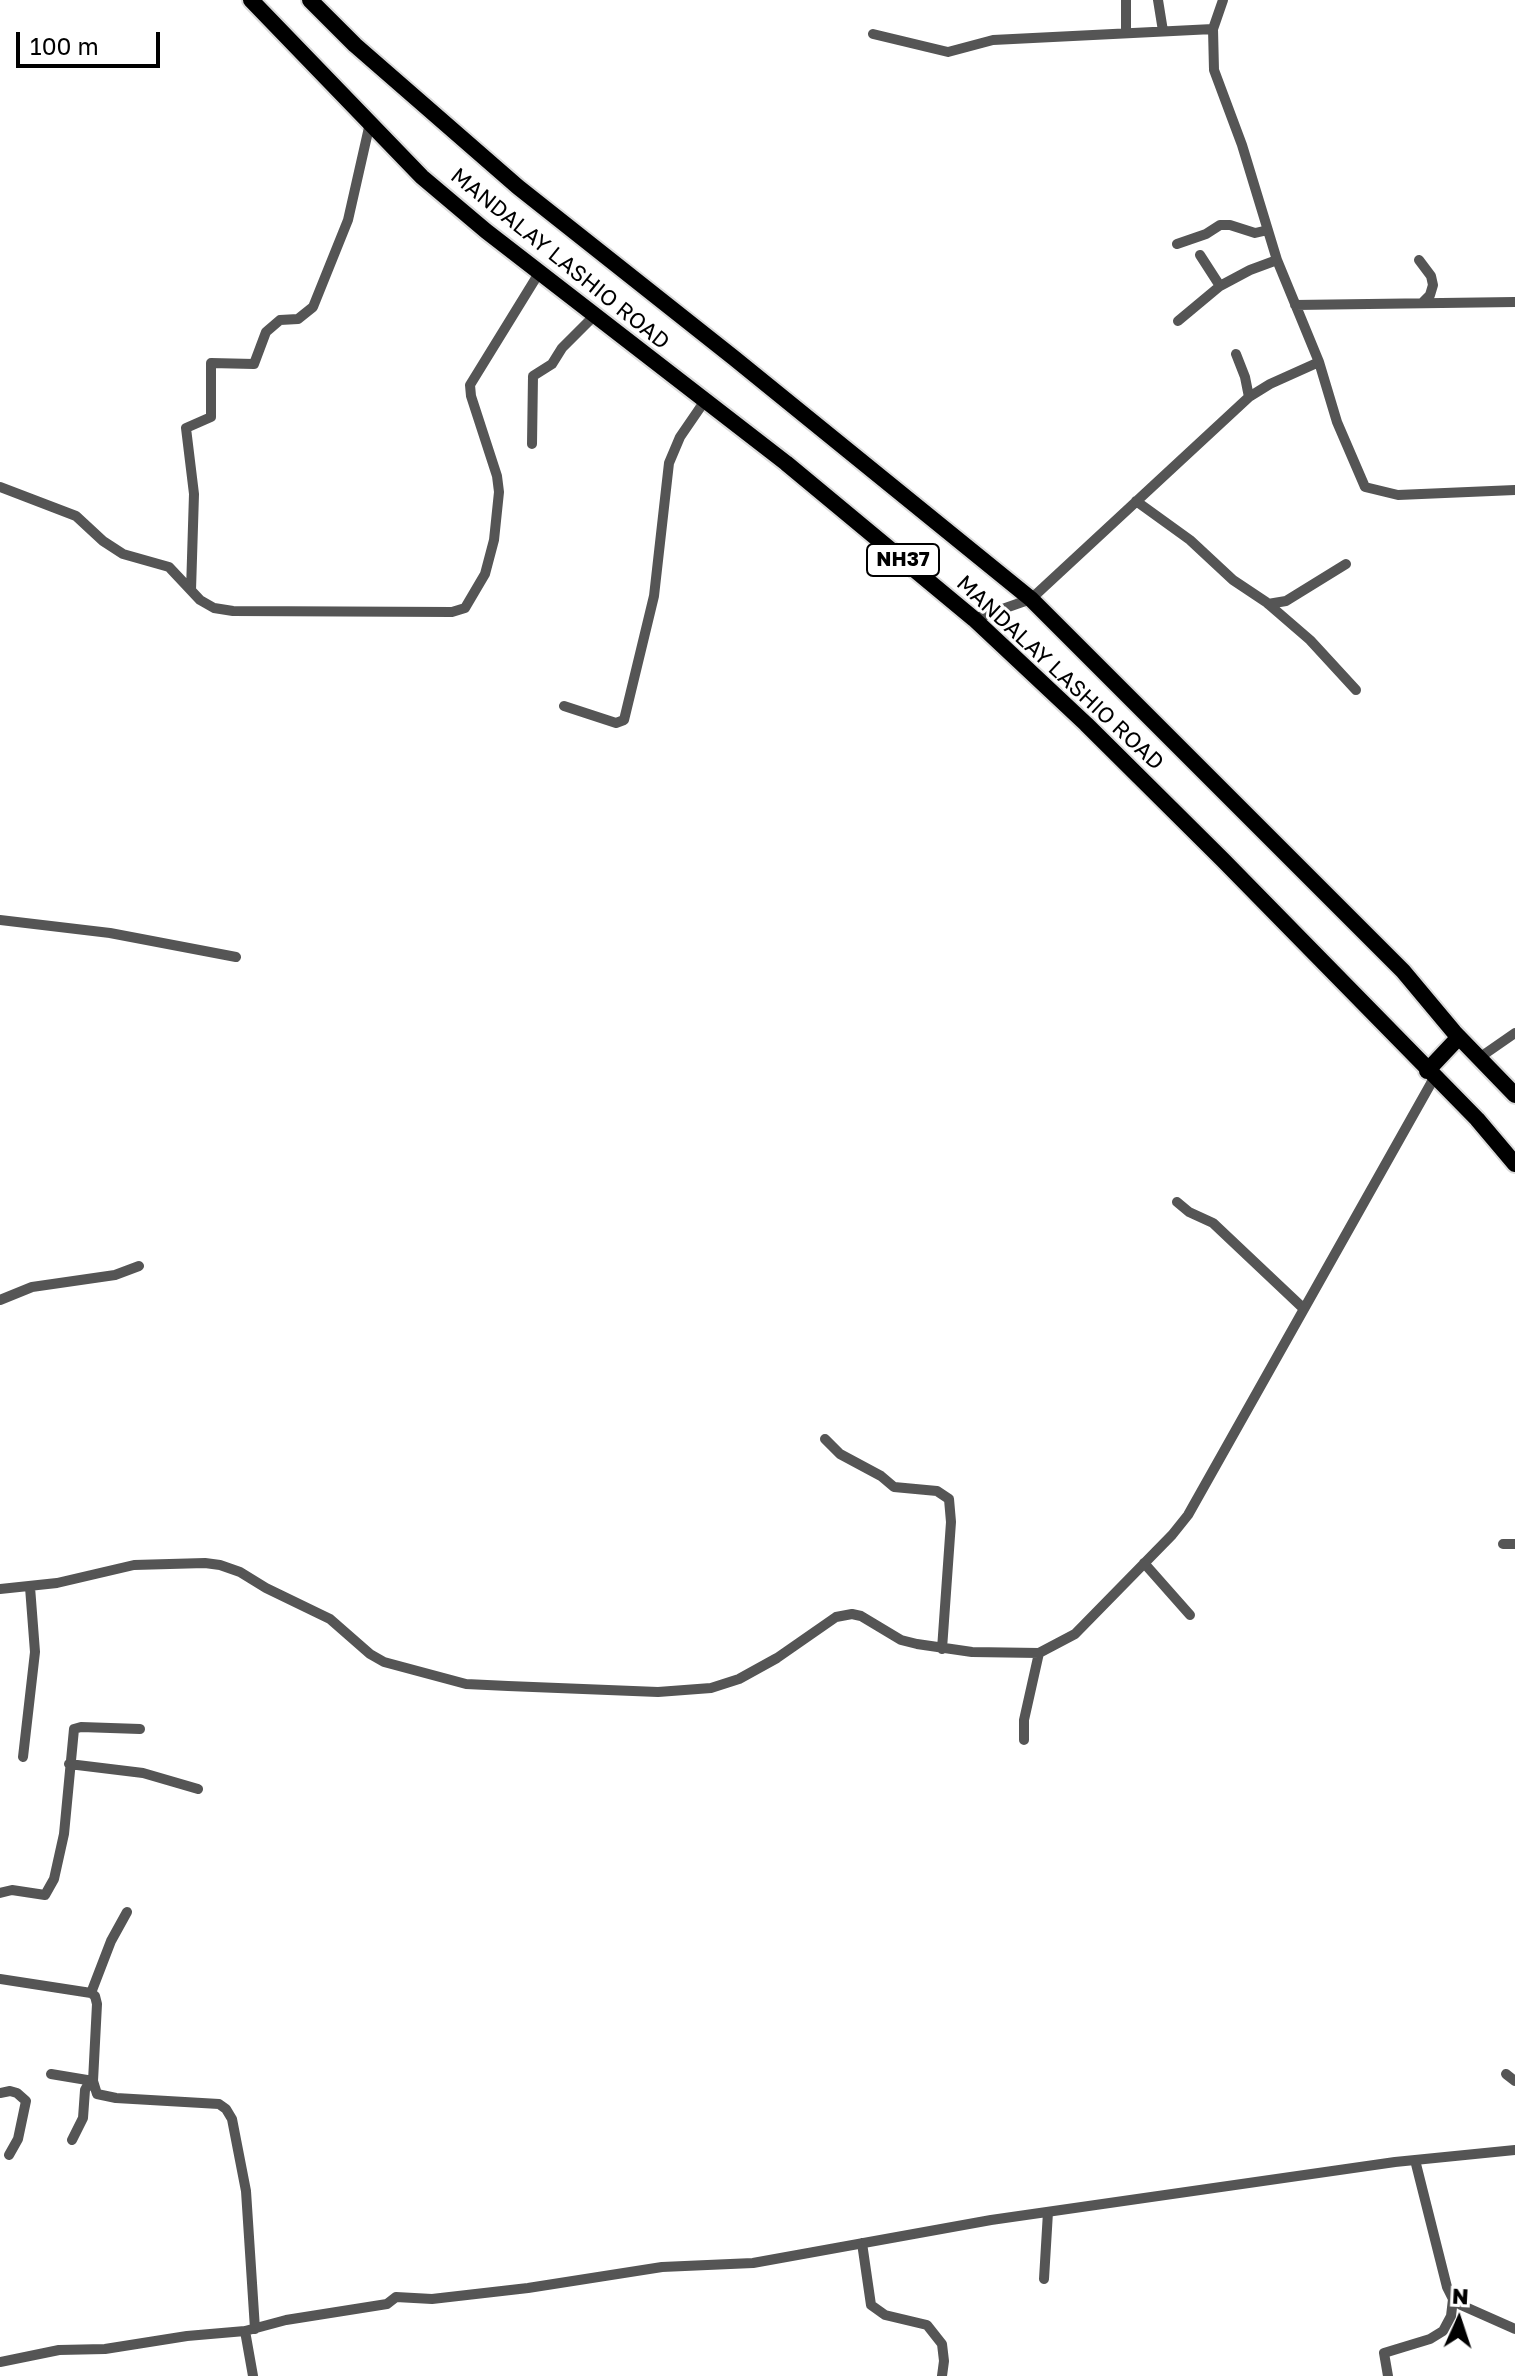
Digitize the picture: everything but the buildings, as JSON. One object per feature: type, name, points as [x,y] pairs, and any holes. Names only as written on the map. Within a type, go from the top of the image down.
[{"type":"highway","name":"MANDALAY LASHIO ROAD","points":[[251,0],[422,177],[539,273],[786,463],[974,619],[1086,724],[1223,860],[1477,1119],[1515,1164]]},
{"type":"highway","name":"MANDALAY LASHIO ROAD","points":[[310,0],[355,45],[518,187],[1031,599],[1403,971],[1459,1037],[1515,1095]]},
{"type":"highway","points":[[1430,1074],[1459,1037]]},
{"type":"street","points":[[1126,0],[1126,32]]},
{"type":"street","points":[[1158,0],[1163,31]]},
{"type":"street","points":[[1223,0],[1213,29],[1214,70],[1242,145],[1277,260],[1319,362],[1337,422],[1365,487],[1398,495],[1515,490]]},
{"type":"street","points":[[873,34],[948,52],[993,40],[1213,29]]},
{"type":"street","points":[[191,590],[194,494],[186,428],[211,417],[211,363],[254,364],[266,332],[280,320],[298,319],[313,307],[348,220],[370,123]]},
{"type":"street","points":[[1177,244],[1206,234],[1220,225],[1255,233],[1268,230]]},
{"type":"street","points":[[1200,255],[1220,286]]},
{"type":"street","points":[[1178,321],[1220,286],[1277,260]]},
{"type":"street","points":[[1419,260],[1431,276],[1433,285],[1430,295],[1422,303]]},
{"type":"street","points":[[0,487],[76,516],[103,541],[123,554],[169,567],[200,600],[214,608],[233,611],[452,612],[465,608],[485,574],[494,540],[499,492],[470,385],[539,273]]},
{"type":"street","points":[[1295,305],[1515,302]]},
{"type":"street","points":[[532,444],[533,376],[552,364],[562,348],[594,316]]},
{"type":"street","points":[[1236,354],[1249,397]]},
{"type":"street","points":[[974,619],[1031,599],[1249,397],[1319,362]]},
{"type":"street","points":[[564,706],[616,723],[624,720],[654,596],[669,463],[680,437],[704,402]]},
{"type":"street","points":[[1136,501],[1190,540],[1233,580],[1268,604],[1310,640],[1356,690]]},
{"type":"street","points":[[1268,604],[1286,601],[1346,564]]},
{"type":"street","points":[[0,920],[110,933],[236,957]]},
{"type":"street","points":[[1479,1058],[1515,1033]]},
{"type":"street","points":[[0,1589],[30,1587],[134,1565],[220,1565],[240,1572],[330,1619],[370,1654],[384,1662],[480,1685],[658,1692],[711,1688],[739,1679],[777,1658],[836,1617],[852,1614],[861,1616],[901,1640],[942,1649],[1039,1653],[1075,1634],[1188,1515],[1430,1074]]},
{"type":"street","points":[[1177,1202],[1213,1223],[1303,1308]]},
{"type":"street","points":[[0,1300],[32,1287],[115,1275],[139,1266]]},
{"type":"street","points":[[825,1439],[840,1454],[881,1476],[894,1487],[937,1491],[949,1499],[951,1522],[942,1649]]},
{"type":"street","points":[[1503,1544],[1515,1544]]},
{"type":"street","points":[[1144,1563],[1190,1615]]},
{"type":"street","points":[[23,1757],[35,1652],[30,1587]]},
{"type":"street","points":[[1024,1740],[1024,1720],[1039,1653]]},
{"type":"street","points":[[0,1893],[12,1890],[45,1895],[51,1886],[64,1834],[74,1729],[140,1729]]},
{"type":"street","points":[[69,1764],[143,1773],[198,1789]]},
{"type":"street","points":[[127,1912],[111,1941],[91,1993],[97,2004],[92,2081],[97,2094],[219,2104],[232,2119],[246,2191],[253,2376]]},
{"type":"street","points":[[0,1979],[91,1993]]},
{"type":"street","points":[[51,2074],[92,2081]]},
{"type":"street","points":[[72,2140],[83,2118],[85,2090],[92,2081]]},
{"type":"street","points":[[0,2093],[17,2093],[26,2101],[18,2139],[9,2155]]},
{"type":"street","points":[[0,2362],[59,2350],[105,2349],[250,2330],[286,2320],[387,2304],[396,2297],[432,2299],[671,2266],[753,2263],[1048,2212],[1415,2160],[1515,2150]]},
{"type":"street","points":[[1415,2160],[1447,2287],[1453,2299],[1515,2329]]},
{"type":"street","points":[[1044,2279],[1048,2212]]},
{"type":"street","points":[[862,2243],[871,2305],[885,2315],[927,2325],[942,2344],[942,2376]]},
{"type":"street","points":[[1388,2376],[1384,2353],[1430,2339],[1443,2331],[1451,2316],[1453,2299]]}]
